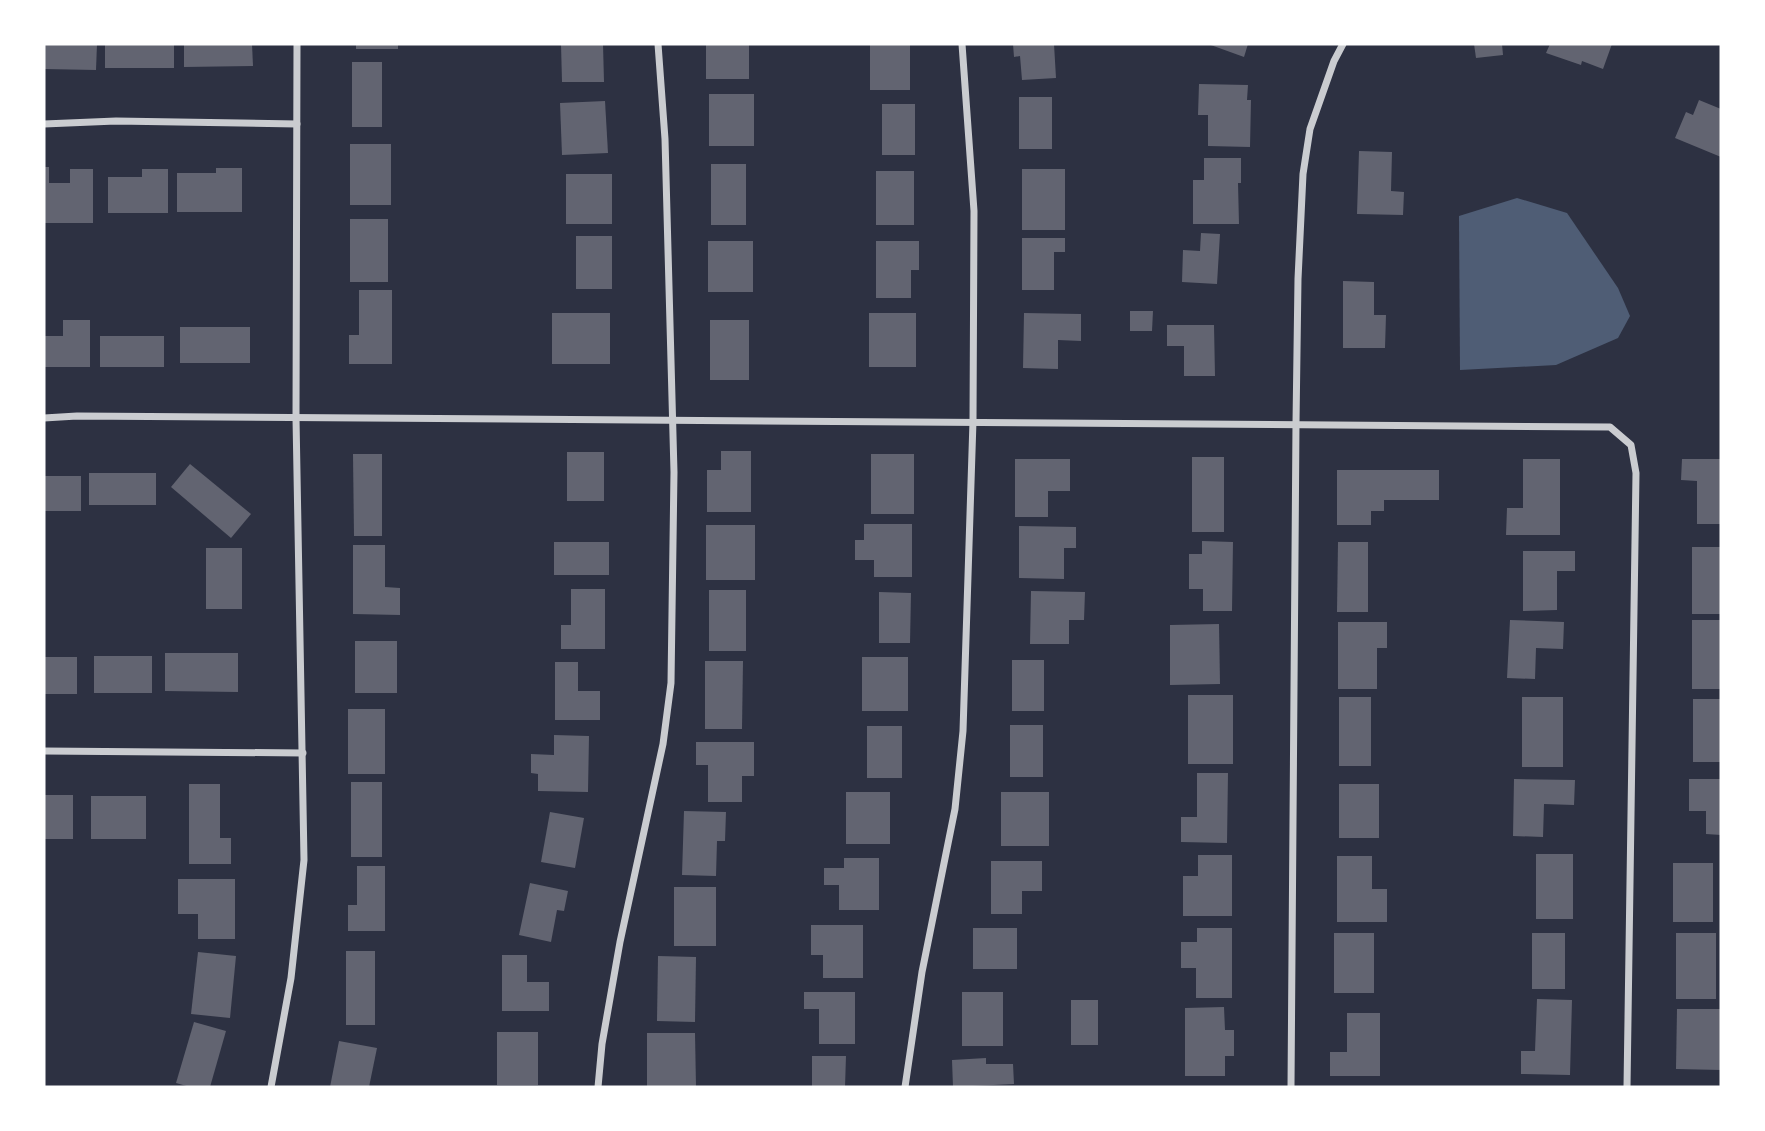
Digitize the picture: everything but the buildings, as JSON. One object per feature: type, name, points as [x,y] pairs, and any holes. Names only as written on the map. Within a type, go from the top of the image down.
[{"type":"street","points":[[271,1087],[291,978],[304,860],[296,418],[297,44]]},
{"type":"street","points":[[598,1087],[602,1044],[620,942],[663,744],[671,682],[673,419],[665,139],[658,44]]},
{"type":"street","points":[[905,1087],[922,972],[956,796],[962,731],[973,421],[974,211],[962,44]]},
{"type":"street","points":[[1291,1087],[1296,423],[1303,174],[1310,129],[1334,61],[1343,44]]},
{"type":"street","points":[[44,124],[116,121],[297,124]]},
{"type":"street","points":[[44,418],[673,419],[1610,427],[1631,445],[1636,473],[1627,1087]]},
{"type":"street","points":[[44,751],[303,753]]},
{"type":"water","points":[[1517,198],[1567,213],[1618,288],[1630,316],[1618,338],[1556,365],[1460,370],[1459,216]]}]
